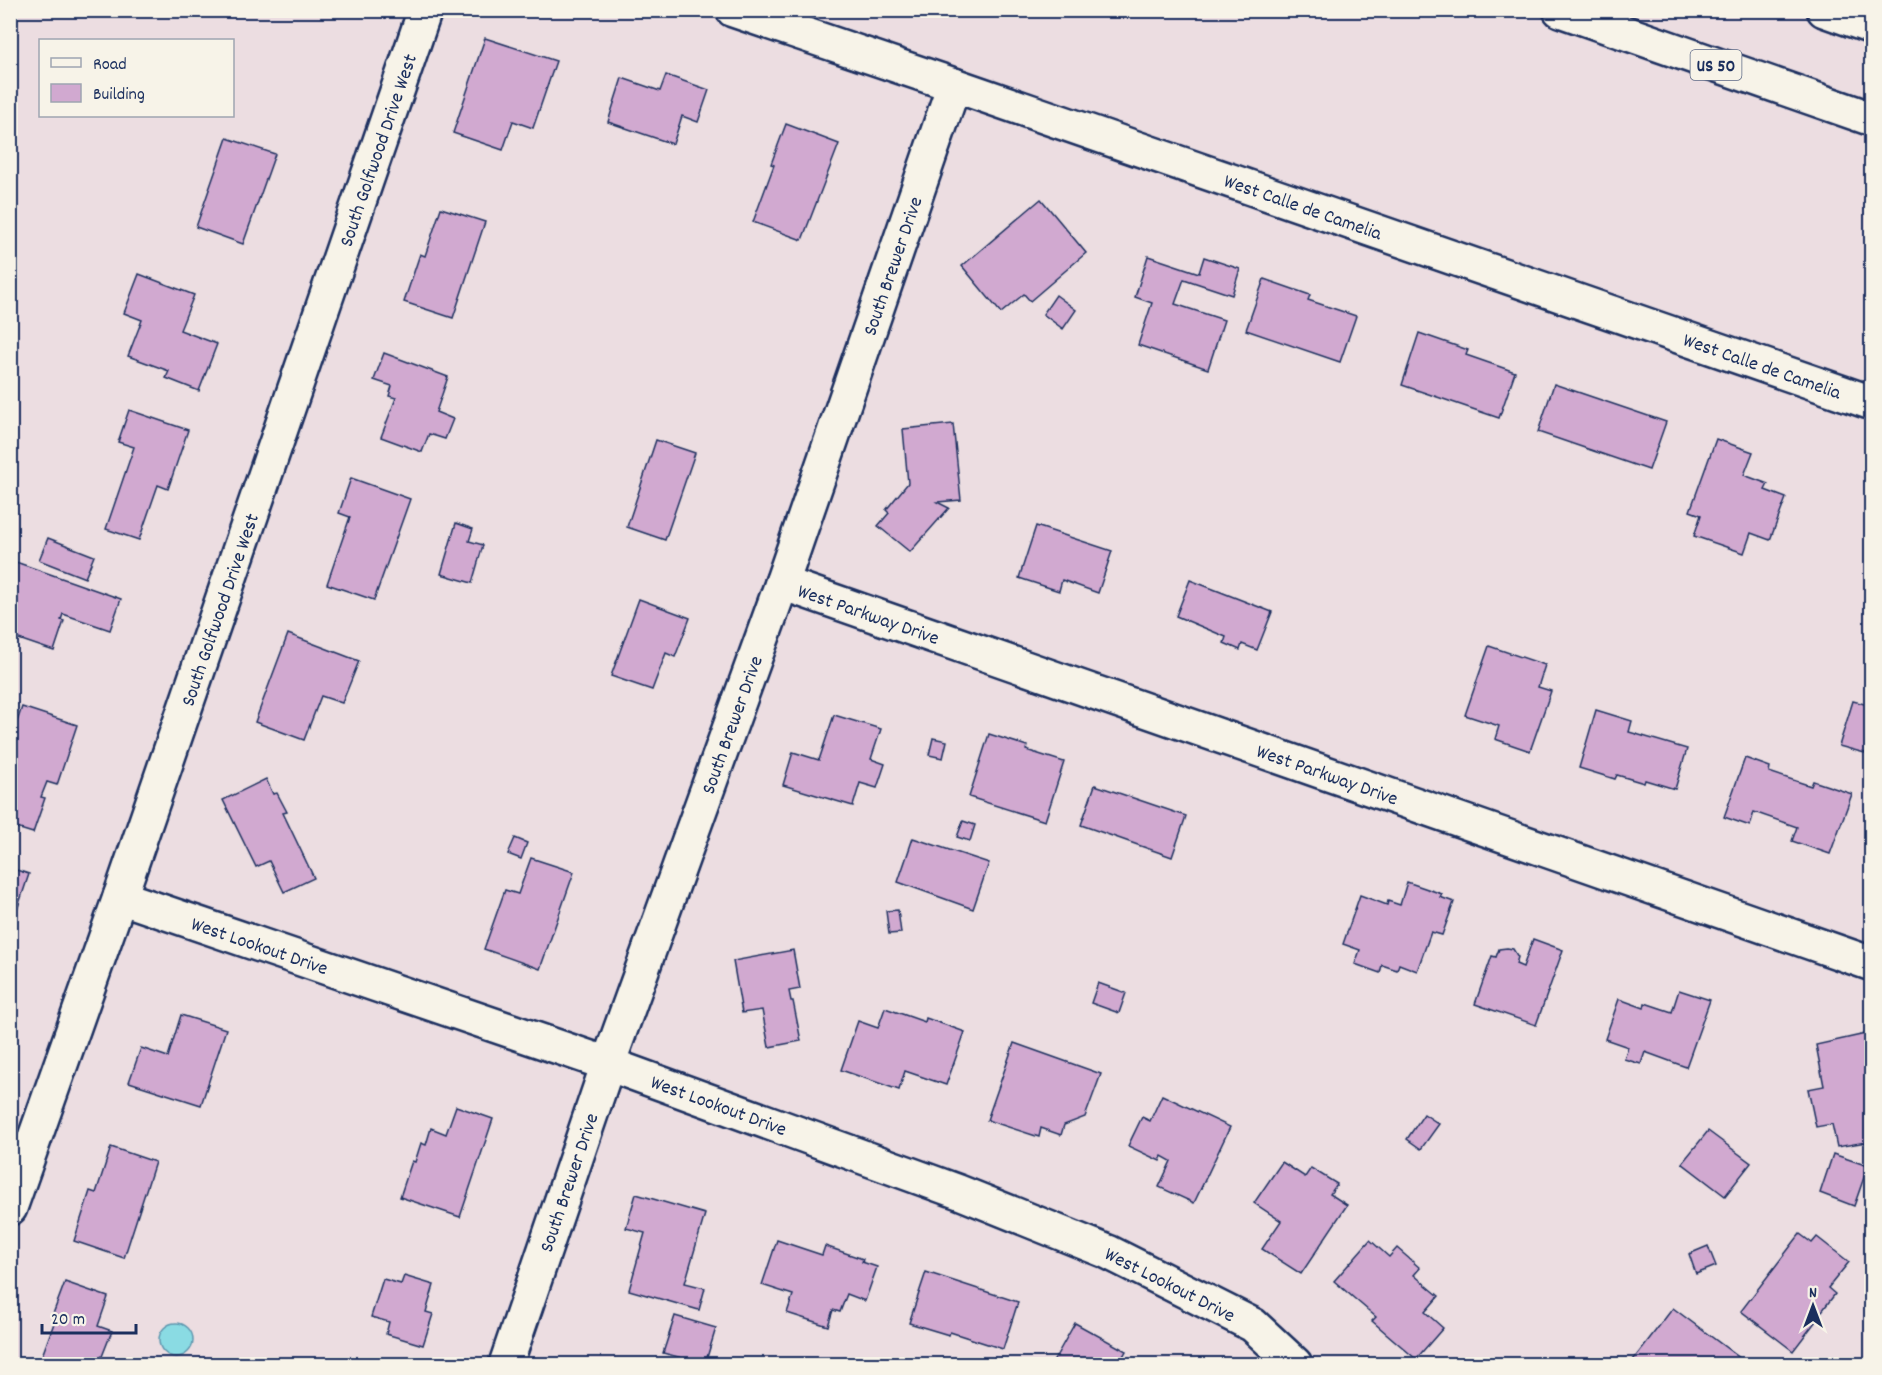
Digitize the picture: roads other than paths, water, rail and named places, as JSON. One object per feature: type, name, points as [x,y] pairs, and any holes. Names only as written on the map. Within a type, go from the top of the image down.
[{"type":"main road","name":"South Golfwood Drive West","points":[[10,1208],[120,897],[425,10]]},
{"type":"main road","name":"West Calle de Camelia","points":[[733,10],[1872,403]]},
{"type":"main road","name":"US 50","points":[[1560,10],[1872,118]]},
{"type":"main road","points":[[1824,10],[1872,27]]},
{"type":"main road","name":"South Brewer Drive","points":[[506,1365],[608,1064],[782,582],[954,85]]},
{"type":"main road","name":"West Parkway Drive","points":[[782,582],[1872,964]]},
{"type":"main road","name":"West Lookout Drive","points":[[120,897],[608,1064],[959,1192],[1108,1251],[1253,1325],[1296,1365]]},
{"type":"water","points":[[176,1323],[188,1328],[193,1340],[188,1352],[176,1357],[164,1352],[159,1340],[164,1328]]}]
